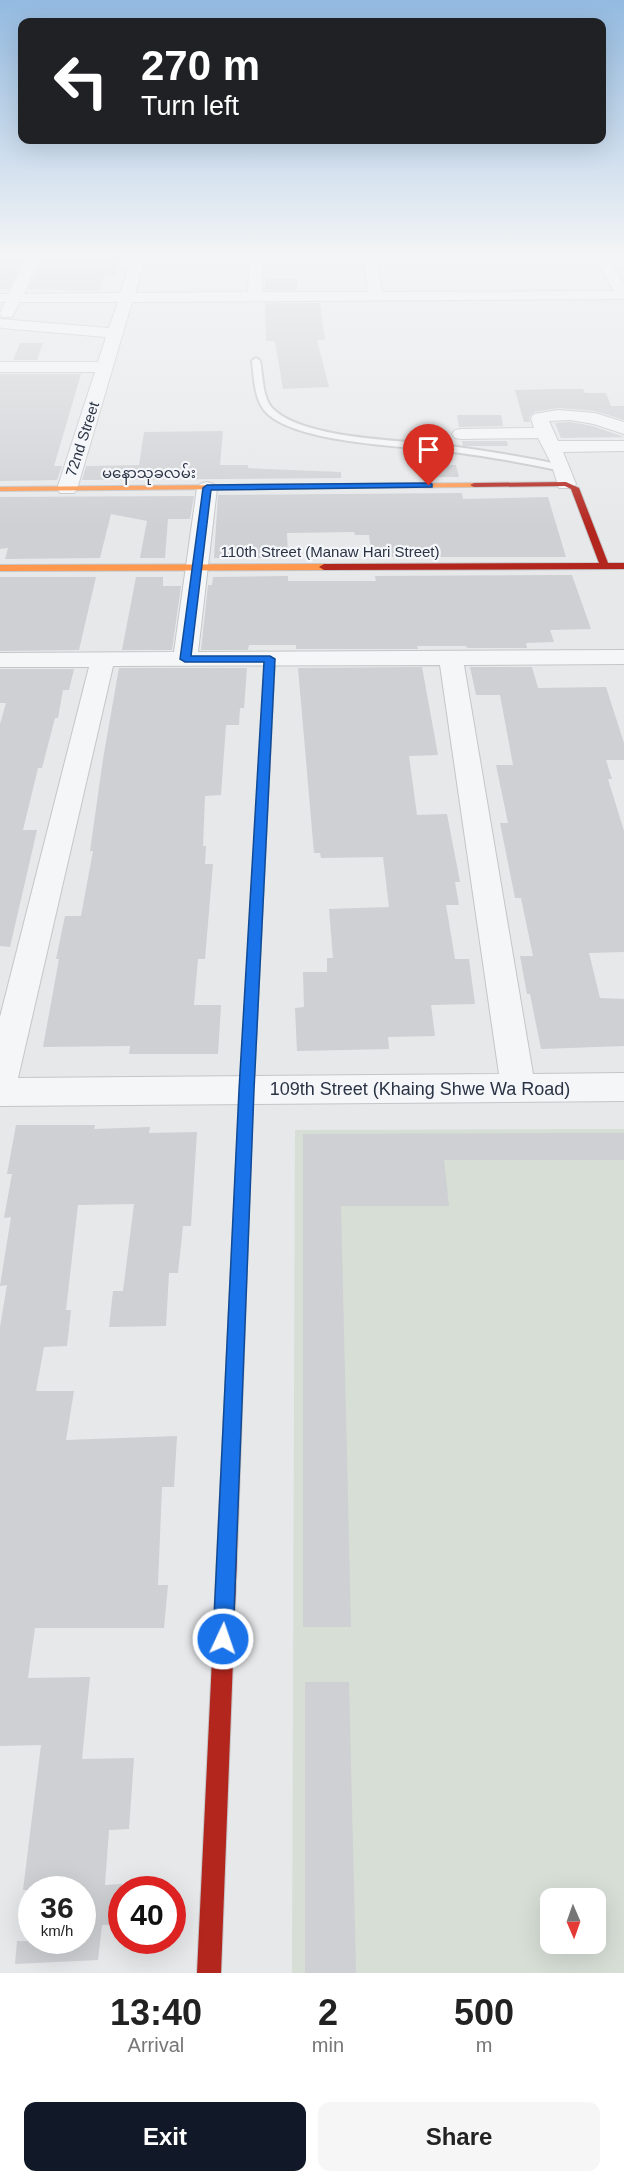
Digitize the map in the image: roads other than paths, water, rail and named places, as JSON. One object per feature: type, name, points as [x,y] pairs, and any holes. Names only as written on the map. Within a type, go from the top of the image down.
[{"type":"street","name":"72nd Street","points":[[66,489],[112,345]]},
{"type":"street","points":[[0,367],[105,367]]},
{"type":"street","points":[[604,566],[575,488],[564,476],[540,418],[549,415],[592,418],[610,422],[624,429]]},
{"type":"street","points":[[461,434],[624,446]]},
{"type":"street","name":"မနောသုခလမ်း","points":[[0,489],[207,488],[564,476]]},
{"type":"street","points":[[185,659],[207,488]]},
{"type":"street","name":"110th Street (Manaw Hari Street)","points":[[0,568],[624,566]]},
{"type":"street","points":[[451,657],[518,1088]]},
{"type":"street","points":[[0,660],[451,657],[622,664]]},
{"type":"street","points":[[0,1083],[103,659]]},
{"type":"street","points":[[208,1973],[247,1090],[270,659]]},
{"type":"street","name":"109th Street (Khaing Shwe Wa Road)","points":[[0,1092],[624,1087]]},
{"type":"lane","points":[[256,360],[263,398],[268,410],[279,418],[338,437],[527,460],[564,476]]}]
